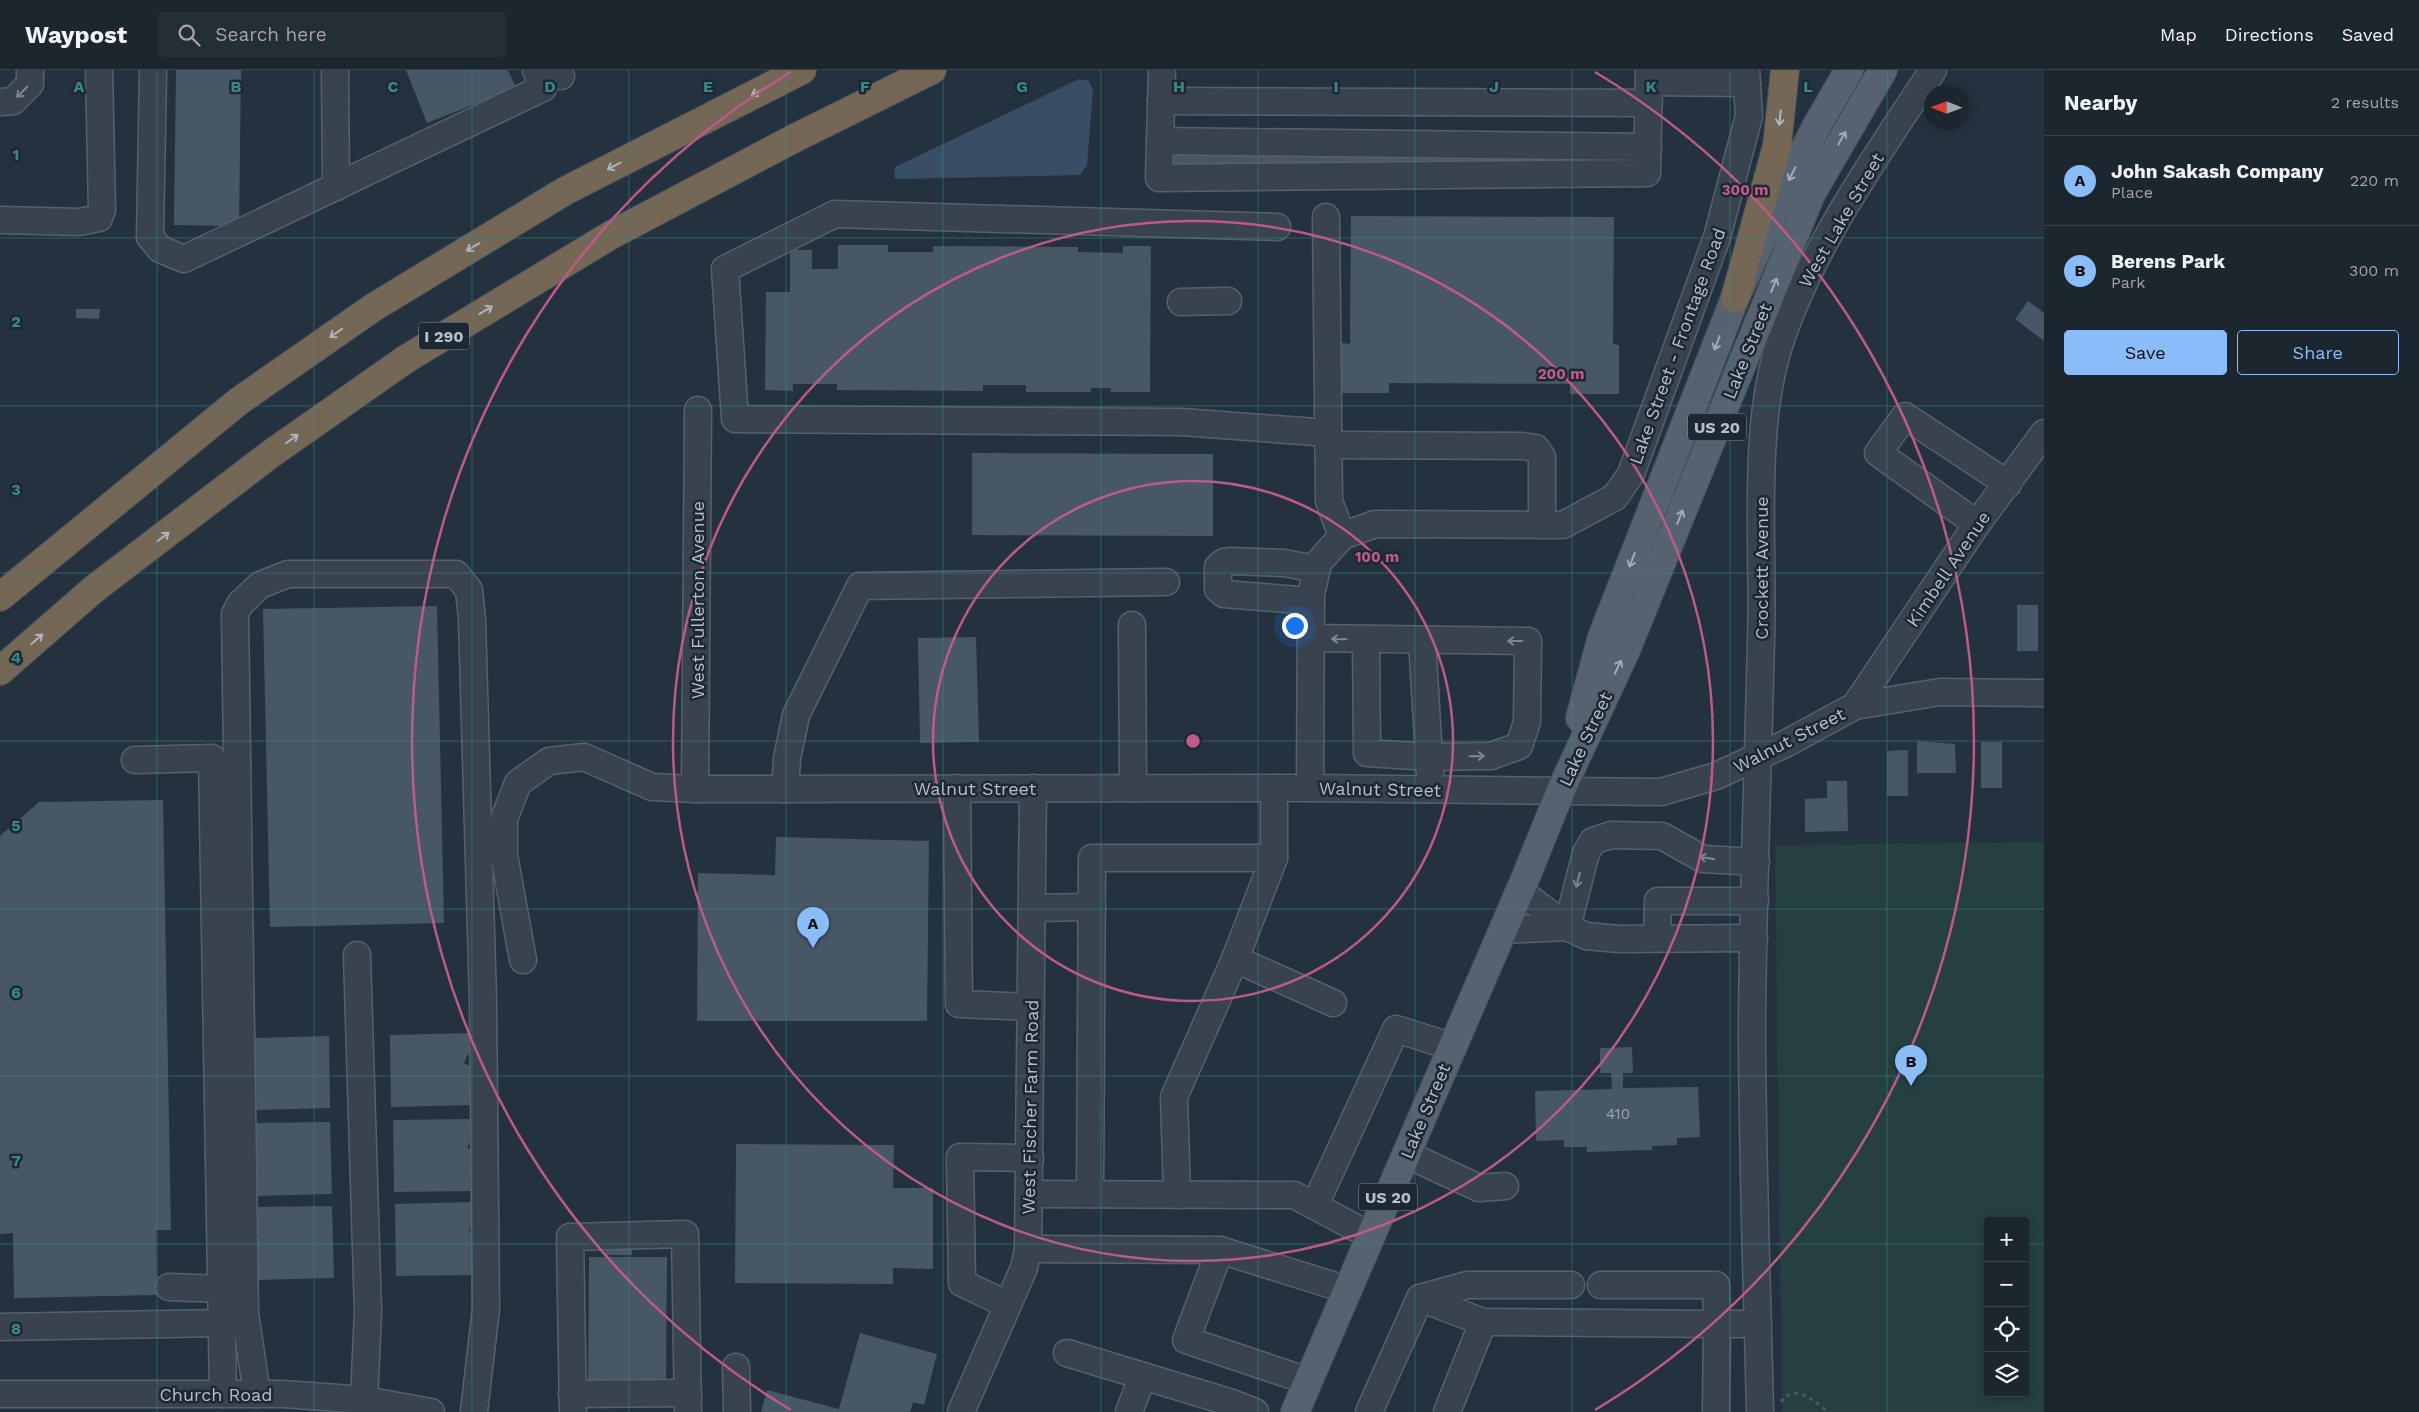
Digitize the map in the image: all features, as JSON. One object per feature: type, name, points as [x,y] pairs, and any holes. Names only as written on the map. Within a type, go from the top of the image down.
[{"type":"highway","points":[[0,596],[239,400],[374,307],[565,192],[802,70]]},
{"type":"highway","name":"I 290","points":[[0,671],[94,589],[272,453],[406,359],[611,235],[795,138],[932,70]]},
{"type":"highway","name":"US 20","points":[[1735,298],[1777,146],[1785,70]]},
{"type":"main road","name":"Lake Street","points":[[1561,790],[1602,636],[1735,298],[1785,188],[1816,127],[1849,70]]},
{"type":"main road","name":"Lake Street","points":[[1295,1412],[1520,891],[1561,790],[1626,650],[1810,194],[1883,70]]},
{"type":"street","points":[[0,102],[13,101],[30,84],[30,70]]},
{"type":"street","points":[[0,220],[79,222],[98,218],[102,210],[99,70]]},
{"type":"street","points":[[153,70],[150,237],[160,249],[184,260],[543,88],[536,70]]},
{"type":"street","points":[[335,70],[336,187]]},
{"type":"street","points":[[1162,70],[1159,178],[1647,173],[1649,85]]},
{"type":"street","name":"West Lake Street","points":[[1770,379],[1778,349],[1802,285],[1880,152],[1933,70]]},
{"type":"street","points":[[1161,101],[1649,85],[1747,77]]},
{"type":"street","name":"Lake Street - Frontage Road","points":[[1310,788],[1311,601],[1318,563],[1342,536],[1375,524],[1562,525],[1615,497],[1631,474],[1717,237],[1749,116],[1747,77]]},
{"type":"street","points":[[1160,141],[1648,147]]},
{"type":"street","points":[[1277,227],[835,214],[725,269],[735,419],[1182,422],[1328,439],[1522,446],[1536,448],[1542,457],[1542,525]]},
{"type":"street","points":[[1326,218],[1329,501],[1342,536]]},
{"type":"street","points":[[1181,302],[1228,301]]},
{"type":"street","name":"Crockett Avenue","points":[[1769,1409],[1758,1324],[1752,1024],[1763,579],[1762,482],[1765,420],[1770,379]]},
{"type":"street","name":"West Fullerton Avenue","points":[[695,790],[698,410]]},
{"type":"street","points":[[1977,524],[1878,453],[1905,416],[2008,484]]},
{"type":"street","name":"Kimbell Avenue","points":[[1855,706],[1977,524],[2044,433]]},
{"type":"street","points":[[1311,601],[1224,594],[1218,590],[1218,567],[1224,562],[1232,560],[1284,563],[1316,569]]},
{"type":"street","points":[[258,1394],[245,1313],[235,614],[240,604],[260,586],[288,574],[456,574],[469,590],[472,618],[483,1001],[486,1308],[474,1412]]},
{"type":"street","points":[[785,789],[787,759],[796,715],[860,586],[1166,582]]},
{"type":"street","points":[[1132,625],[1133,788]]},
{"type":"street","points":[[1311,638],[1528,641],[1527,722],[1519,746],[1491,756],[1429,757],[1367,753],[1366,639]]},
{"type":"street","points":[[1422,640],[1430,789]]},
{"type":"street","name":"Walnut Street","points":[[523,960],[504,855],[504,819],[518,783],[549,761],[584,757],[652,788],[695,790],[1310,788],[1661,792],[1716,776],[1758,757],[1855,706],[1940,692],[2044,693]]},
{"type":"street","points":[[135,760],[212,758],[223,1394]]},
{"type":"street","points":[[957,788],[959,1004],[1031,1007]]},
{"type":"street","name":"West Fischer Farm Road","points":[[961,1412],[1024,1268],[1028,1249],[1033,788]]},
{"type":"street","points":[[1177,1195],[1174,1097],[1235,959],[1274,858],[1274,788]]},
{"type":"street","points":[[1567,927],[1586,853],[1593,841],[1611,835],[1662,836],[1703,859],[1756,862]]},
{"type":"street","points":[[1090,1194],[1092,858],[1274,858]]},
{"type":"street","points":[[1520,891],[1567,927],[1586,936],[1754,938]]},
{"type":"street","points":[[1657,938],[1658,901],[1754,901]]},
{"type":"street","points":[[1032,908],[1092,907]]},
{"type":"street","points":[[1503,930],[1567,927]]},
{"type":"street","points":[[357,955],[368,1312],[364,1400]]},
{"type":"street","points":[[1235,959],[1333,1003]]},
{"type":"street","points":[[1315,1206],[1396,1030],[1452,1047]]},
{"type":"street","points":[[1406,1154],[1479,1188],[1505,1186]]},
{"type":"street","points":[[1008,1305],[962,1284],[960,1157],[1030,1158]]},
{"type":"street","points":[[1029,1194],[1294,1195],[1371,1236]]},
{"type":"street","points":[[685,1234],[688,1402],[572,1403],[570,1237],[685,1234]]},
{"type":"street","points":[[1028,1249],[1220,1250],[1348,1290]]},
{"type":"street","points":[[1220,1250],[1186,1340],[1308,1381]]},
{"type":"street","points":[[1420,1298],[1467,1285],[1571,1285]]},
{"type":"street","points":[[1601,1285],[1716,1285],[1716,1412]]},
{"type":"street","points":[[169,1287],[222,1289]]},
{"type":"street","points":[[1420,1298],[1483,1322],[1758,1324]]},
{"type":"street","points":[[1369,1412],[1420,1298]]},
{"type":"street","points":[[1447,1412],[1483,1322]]},
{"type":"street","points":[[0,1328],[222,1324]]},
{"type":"street","points":[[1067,1353],[1143,1376],[1238,1409]]},
{"type":"street","points":[[736,1367],[738,1412]]},
{"type":"street","points":[[1129,1412],[1143,1376]]},
{"type":"street","name":"Church Road","points":[[0,1394],[28,1403],[156,1403],[223,1394],[258,1394],[282,1403],[364,1400],[431,1412]]},
{"type":"path","points":[[1769,1409],[1791,1394],[1801,1393],[1828,1412]]},
{"type":"green space","points":[[2044,842],[2044,1412],[1782,1412],[1775,845]]},
{"type":"water","points":[[1079,79],[1089,81],[1093,90],[1087,165],[1080,175],[899,179],[894,177],[895,167]]},
{"type":"building","points":[[176,70],[241,70],[239,226],[174,225]]},
{"type":"building","points":[[406,70],[508,70],[516,88],[427,123]]},
{"type":"building","points":[[1164,146],[1645,149],[1645,170],[1164,171]]},
{"type":"building","points":[[1351,216],[1614,217],[1613,344],[1619,345],[1619,394],[1570,394],[1570,384],[1389,383],[1389,393],[1341,393],[1341,343],[1350,344]]},
{"type":"building","points":[[838,245],[888,245],[888,252],[933,252],[933,246],[1078,247],[1078,252],[1123,253],[1123,246],[1151,246],[1150,392],[1111,392],[1111,388],[1091,388],[1091,392],[1026,392],[1026,385],[983,385],[983,391],[837,390],[837,384],[793,384],[793,391],[765,390],[766,292],[790,292],[790,250],[812,250],[812,269],[838,269]]},
{"type":"building","points":[[2028,301],[2044,313],[2044,341],[2015,319]]},
{"type":"building","points":[[76,309],[100,309],[99,319],[76,318]]},
{"type":"building","points":[[972,453],[1213,454],[1213,536],[972,535]]},
{"type":"building","points":[[2017,605],[2038,605],[2038,651],[2017,651]]},
{"type":"building","points":[[437,606],[444,923],[270,927],[263,609]]},
{"type":"building","points":[[976,637],[979,742],[920,743],[918,638]]},
{"type":"building","points":[[1917,741],[1955,744],[1956,773],[1917,773]]},
{"type":"building","points":[[1981,742],[2002,742],[2002,788],[1981,788]]},
{"type":"building","points":[[1908,750],[1908,796],[1887,796],[1887,751]]},
{"type":"building","points":[[1827,781],[1847,781],[1848,831],[1805,832],[1805,799],[1827,798]]},
{"type":"building","points":[[163,800],[171,1230],[156,1230],[157,1295],[14,1298],[13,1233],[0,1234],[0,836],[39,802]]},
{"type":"building","points":[[776,837],[929,841],[927,1021],[697,1021],[698,873],[775,875]]},
{"type":"building","points":[[470,1033],[470,1050],[464,1063],[470,1066],[471,1105],[391,1107],[390,1035]]},
{"type":"building","points":[[329,1036],[330,1108],[250,1110],[250,1070],[256,1067],[249,1054],[249,1038]]},
{"type":"building","points":[[1632,1047],[1633,1073],[1623,1073],[1623,1088],[1698,1087],[1700,1137],[1677,1138],[1677,1145],[1652,1146],[1652,1150],[1587,1152],[1587,1147],[1564,1147],[1564,1140],[1536,1141],[1535,1091],[1612,1089],[1611,1073],[1600,1073],[1600,1048]]},
{"type":"building","points":[[473,1119],[473,1135],[467,1148],[474,1151],[474,1191],[394,1192],[393,1120]]},
{"type":"building","points":[[330,1122],[332,1194],[251,1196],[251,1156],[257,1152],[251,1139],[250,1123]]},
{"type":"building","points":[[736,1144],[894,1145],[893,1188],[933,1188],[933,1269],[893,1268],[893,1284],[735,1283]]},
{"type":"building","points":[[475,1202],[475,1218],[469,1232],[476,1235],[476,1275],[396,1276],[395,1204]]},
{"type":"building","points":[[332,1206],[334,1278],[254,1280],[253,1240],[259,1237],[253,1224],[252,1207]]},
{"type":"building","points":[[605,1245],[632,1245],[632,1255],[606,1255]]},
{"type":"building","points":[[589,1257],[667,1257],[666,1383],[588,1383]]},
{"type":"building","points":[[860,1333],[937,1354],[924,1405],[913,1402],[910,1412],[761,1412],[767,1390],[839,1409]]},
{"type":"place","name":"John Sakash Company","points":[[813,948]]},
{"type":"place","name":"Berens Park","points":[[1911,1086]]}]
